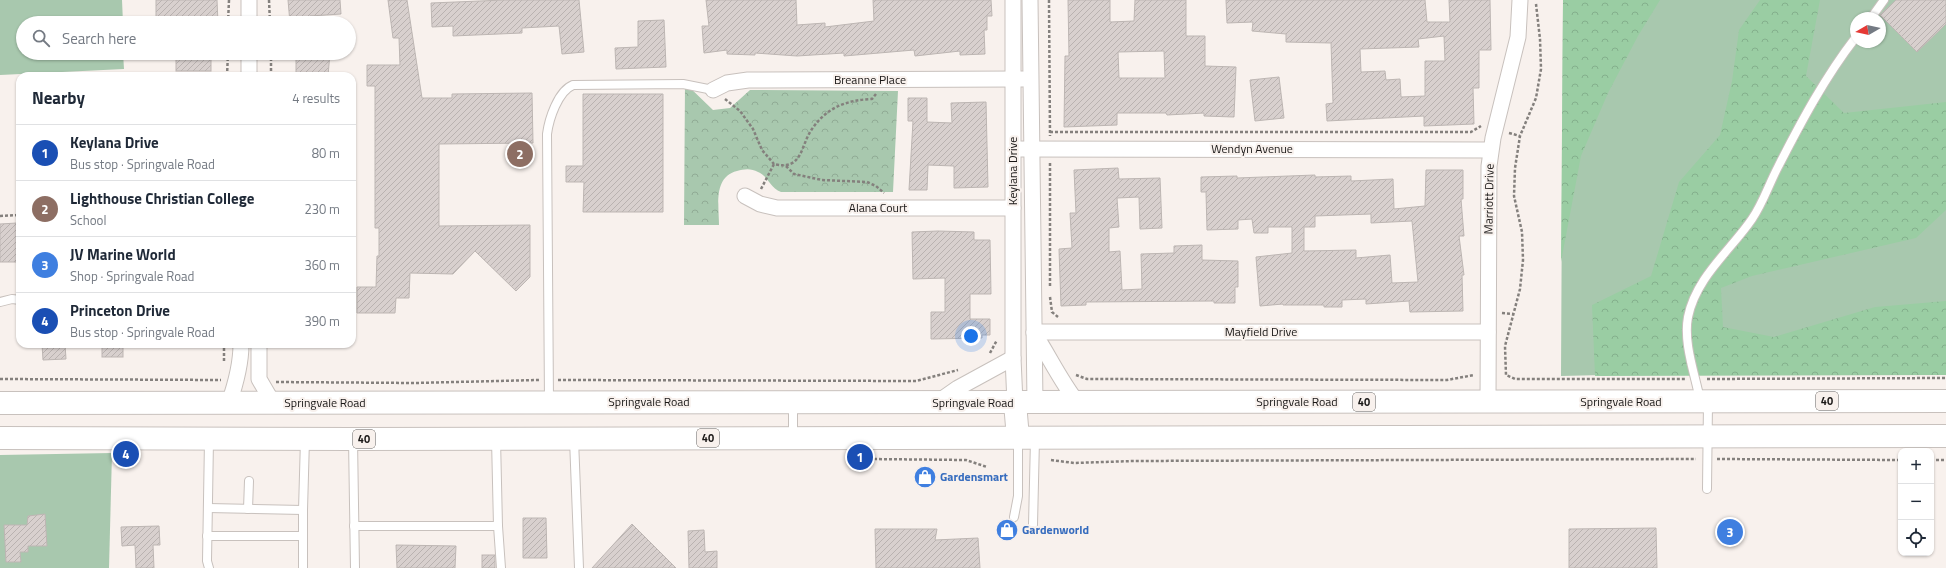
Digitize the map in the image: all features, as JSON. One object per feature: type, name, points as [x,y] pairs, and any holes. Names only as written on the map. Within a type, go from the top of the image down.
[{"type":"highway","name":"Springvale Road","points":[[0,403],[1946,401]]},
{"type":"highway","name":"Keylana Drive","points":[[1025,403],[1026,438]]},
{"type":"highway","name":"40","points":[[0,438],[496,439],[1946,436]]},
{"type":"street","points":[[249,0],[249,16]]},
{"type":"street","name":"Keylana Drive","points":[[1013,0],[1013,358],[1025,403]]},
{"type":"street","name":"Keylana Drive","points":[[1025,403],[1034,332],[1030,0]]},
{"type":"street","name":"Marriott Drive","points":[[1488,402],[1488,181],[1490,150],[1518,37],[1520,0]]},
{"type":"street","points":[[249,60],[249,72]]},
{"type":"street","name":"Breanne Place","points":[[713,90],[727,83],[748,80],[1030,79]]},
{"type":"street","name":"Wendyn Avenue","points":[[1014,149],[1490,150]]},
{"type":"street","name":"Alana Court","points":[[749,199],[777,208],[1013,208]]},
{"type":"street","points":[[1034,332],[1050,358],[1058,376],[1078,402]]},
{"type":"street","name":"Mayfield Drive","points":[[1034,332],[1488,332]]},
{"type":"street","points":[[229,403],[237,380],[241,361],[241,348]]},
{"type":"street","points":[[259,348],[259,379],[273,403]]},
{"type":"street","points":[[937,402],[958,388],[1013,358]]},
{"type":"lane","points":[[1875,12],[1884,0]]},
{"type":"lane","points":[[1707,489],[1708,437],[1704,402],[1696,379],[1688,343],[1688,318],[1692,301],[1712,268],[1753,217],[1778,167],[1809,111],[1839,59],[1850,45]]},
{"type":"lane","points":[[549,402],[547,134],[549,124],[563,93],[573,85],[683,84],[713,90]]},
{"type":"lane","points":[[0,302],[16,300]]},
{"type":"lane","points":[[793,403],[793,438]]},
{"type":"lane","points":[[574,438],[579,568]]},
{"type":"lane","points":[[1014,517],[1026,438]]},
{"type":"lane","points":[[1026,438],[1033,525]]},
{"type":"lane","points":[[209,439],[207,536],[207,561],[209,568]]},
{"type":"lane","points":[[303,568],[302,510],[305,439]]},
{"type":"lane","points":[[354,439],[355,568]]},
{"type":"lane","points":[[496,439],[498,526],[501,568]]},
{"type":"lane","points":[[248,509],[249,481]]},
{"type":"lane","points":[[208,508],[302,510]]},
{"type":"lane","points":[[354,526],[498,526]]},
{"type":"lane","points":[[207,536],[303,536]]},
{"type":"path","points":[[228,16],[229,0]]},
{"type":"path","points":[[269,0],[270,16]]},
{"type":"path","points":[[1050,0],[1050,298],[1052,312],[1060,319]]},
{"type":"path","points":[[1506,375],[1505,346],[1520,289],[1523,260],[1522,232],[1516,208],[1514,183],[1516,154],[1520,136],[1536,98],[1541,69],[1540,39],[1535,0]]},
{"type":"path","points":[[227,72],[228,60]]},
{"type":"path","points":[[271,60],[271,72]]},
{"type":"path","points":[[713,90],[740,111],[753,129],[762,150],[774,164],[786,166],[791,164],[799,156],[811,130],[831,110],[848,101],[874,98],[876,96],[877,80]]},
{"type":"path","points":[[1050,132],[1471,132],[1480,125],[1520,136]]},
{"type":"path","points":[[749,199],[774,164]]},
{"type":"path","points":[[786,166],[794,174],[822,180],[867,182],[882,191],[892,208]]},
{"type":"path","points":[[0,216],[16,215]]},
{"type":"path","points":[[1488,312],[1513,314]]},
{"type":"path","points":[[259,379],[274,382],[549,380],[916,381],[940,376],[965,368]]},
{"type":"path","points":[[1074,372],[1081,378],[1103,379],[1447,380],[1488,375],[1506,375],[1515,379],[1946,378]]},
{"type":"path","points":[[0,379],[237,380]]},
{"type":"path","points":[[869,459],[966,460],[987,468]]},
{"type":"path","points":[[1051,460],[1074,463],[1133,460],[1898,460]]},
{"type":"path","points":[[1934,460],[1946,460]]},
{"type":"green space","points":[[0,0],[122,0],[123,16],[16,16],[16,60],[123,60],[124,69],[62,72],[16,72],[16,74],[0,75]]},
{"type":"green space","points":[[1563,0],[1946,0],[1946,367],[1561,376]]},
{"type":"green space","points":[[1563,0],[1660,0],[1638,36],[1608,93],[1581,156],[1561,262]]},
{"type":"green space","points":[[1760,0],[1820,0],[1806,76],[1844,113],[1946,102],[1946,210],[1916,238],[1752,276],[1721,288],[1723,327],[1774,337],[1875,307],[1946,301],[1946,375],[1595,376],[1592,305],[1651,276],[1679,182],[1720,135],[1732,81],[1739,30]]},
{"type":"green space","points":[[685,83],[713,110],[730,108],[750,90],[898,91],[893,192],[781,192],[774,188],[764,176],[748,169],[729,174],[724,179],[718,201],[719,225],[684,225]]},
{"type":"green space","points":[[112,453],[109,568],[0,568],[0,455]]},
{"type":"building","points":[[156,0],[217,0],[218,16],[156,16]]},
{"type":"building","points":[[288,0],[340,0],[341,14],[289,16]]},
{"type":"building","points":[[388,0],[407,0],[422,98],[452,98],[452,94],[532,93],[533,143],[439,144],[439,226],[530,225],[530,277],[516,291],[475,251],[453,274],[410,273],[409,298],[396,298],[395,313],[357,313],[357,287],[376,287],[377,256],[379,256],[379,228],[375,228],[375,86],[367,86],[367,65],[400,65],[399,38],[393,38]]},
{"type":"building","points":[[504,0],[579,0],[584,52],[562,54],[559,26],[522,28],[522,33],[453,36],[453,26],[432,27],[431,3]]},
{"type":"building","points":[[706,0],[796,0],[797,25],[825,23],[825,27],[874,21],[873,0],[991,0],[992,16],[987,16],[987,30],[984,30],[985,54],[960,55],[960,51],[915,56],[914,50],[844,56],[844,53],[797,56],[755,53],[755,55],[727,54],[727,50],[704,53],[702,26],[709,26]]},
{"type":"building","points":[[1068,0],[1110,0],[1110,22],[1134,21],[1135,0],[1186,0],[1186,36],[1205,36],[1205,66],[1236,67],[1234,117],[1204,116],[1204,113],[1167,115],[1166,113],[1117,113],[1117,125],[1064,127],[1065,56],[1069,56]],"holes":[[[1164,51],[1165,78],[1119,78],[1118,52]]]},
{"type":"building","points":[[1226,0],[1425,0],[1427,22],[1450,22],[1449,0],[1490,0],[1491,50],[1479,50],[1479,88],[1473,88],[1474,124],[1424,126],[1424,116],[1327,121],[1326,104],[1333,103],[1331,43],[1286,42],[1286,34],[1252,31],[1253,22],[1227,23]],"holes":[[[1444,36],[1445,61],[1425,61],[1425,96],[1401,97],[1400,79],[1386,80],[1385,71],[1361,72],[1360,49],[1419,47],[1418,39]]]},
{"type":"building","points":[[1896,0],[1946,0],[1946,24],[1917,52],[1886,21],[1886,12],[1883,12]]},
{"type":"building","points":[[664,20],[666,67],[616,69],[615,48],[638,47],[638,21]]},
{"type":"building","points":[[176,60],[211,60],[211,71],[176,71]]},
{"type":"building","points":[[296,60],[329,60],[328,72],[296,72]]},
{"type":"building","points":[[1279,77],[1284,118],[1255,121],[1250,80]]},
{"type":"building","points":[[583,94],[663,94],[663,212],[583,212],[584,182],[566,182],[566,166],[583,166]]},
{"type":"building","points":[[908,98],[927,98],[927,122],[952,123],[951,103],[986,102],[988,187],[954,188],[954,166],[928,165],[927,190],[909,190],[913,121],[908,121]]},
{"type":"building","points":[[1118,168],[1119,179],[1160,178],[1162,228],[1140,229],[1139,197],[1117,198],[1119,227],[1109,228],[1109,252],[1120,251],[1122,290],[1142,289],[1141,254],[1174,253],[1174,246],[1202,245],[1202,260],[1238,261],[1238,287],[1235,287],[1235,303],[1214,303],[1214,301],[1086,302],[1086,305],[1061,306],[1059,249],[1072,248],[1070,213],[1076,213],[1074,170]]},
{"type":"building","points":[[1426,170],[1463,170],[1463,199],[1461,199],[1464,236],[1459,236],[1464,275],[1462,275],[1463,311],[1410,312],[1409,301],[1366,304],[1366,299],[1342,300],[1342,307],[1283,304],[1260,306],[1256,257],[1292,253],[1292,227],[1268,227],[1268,233],[1254,233],[1252,219],[1238,220],[1238,229],[1207,230],[1206,192],[1201,192],[1201,177],[1237,176],[1237,178],[1315,175],[1315,177],[1351,176],[1351,181],[1393,179],[1394,209],[1425,206]],"holes":[[[1371,214],[1371,223],[1412,221],[1418,282],[1392,283],[1390,255],[1356,258],[1356,250],[1304,251],[1304,227],[1315,227],[1315,216]]]},
{"type":"building","points":[[16,223],[16,262],[0,262],[0,224]]},
{"type":"building","points":[[912,232],[974,232],[974,240],[990,240],[991,294],[970,294],[970,319],[990,319],[990,335],[982,335],[982,338],[931,339],[931,312],[945,312],[945,278],[913,279]]},
{"type":"building","points":[[42,348],[65,348],[66,359],[43,360]]},
{"type":"building","points":[[102,348],[123,348],[123,357],[102,357]]},
{"type":"building","points":[[45,514],[47,546],[28,546],[28,552],[20,552],[21,562],[6,562],[4,525],[27,525],[28,516]]},
{"type":"building","points":[[523,518],[546,518],[547,558],[523,558]]},
{"type":"building","points":[[632,524],[676,568],[592,568]]},
{"type":"building","points":[[159,526],[160,545],[153,545],[154,568],[136,568],[135,545],[122,546],[121,527]]},
{"type":"building","points":[[1656,528],[1657,568],[1569,568],[1569,529]]},
{"type":"building","points":[[875,529],[937,529],[935,540],[978,538],[980,568],[876,568]]},
{"type":"building","points":[[704,530],[705,552],[717,551],[717,568],[689,568],[688,531]]},
{"type":"building","points":[[396,545],[456,546],[455,568],[397,568]]},
{"type":"building","points":[[482,555],[495,555],[495,568],[482,568]]},
{"type":"place","name":"Lighthouse Christian College","points":[[520,154]]},
{"type":"place","name":"Princeton Drive","points":[[126,454]]},
{"type":"place","name":"Keylana Drive","points":[[860,457]]},
{"type":"place","name":"Gardensmart","points":[[925,477]]},
{"type":"place","name":"Gardenworld","points":[[1007,530]]},
{"type":"place","name":"JV Marine World","points":[[1730,532]]}]
